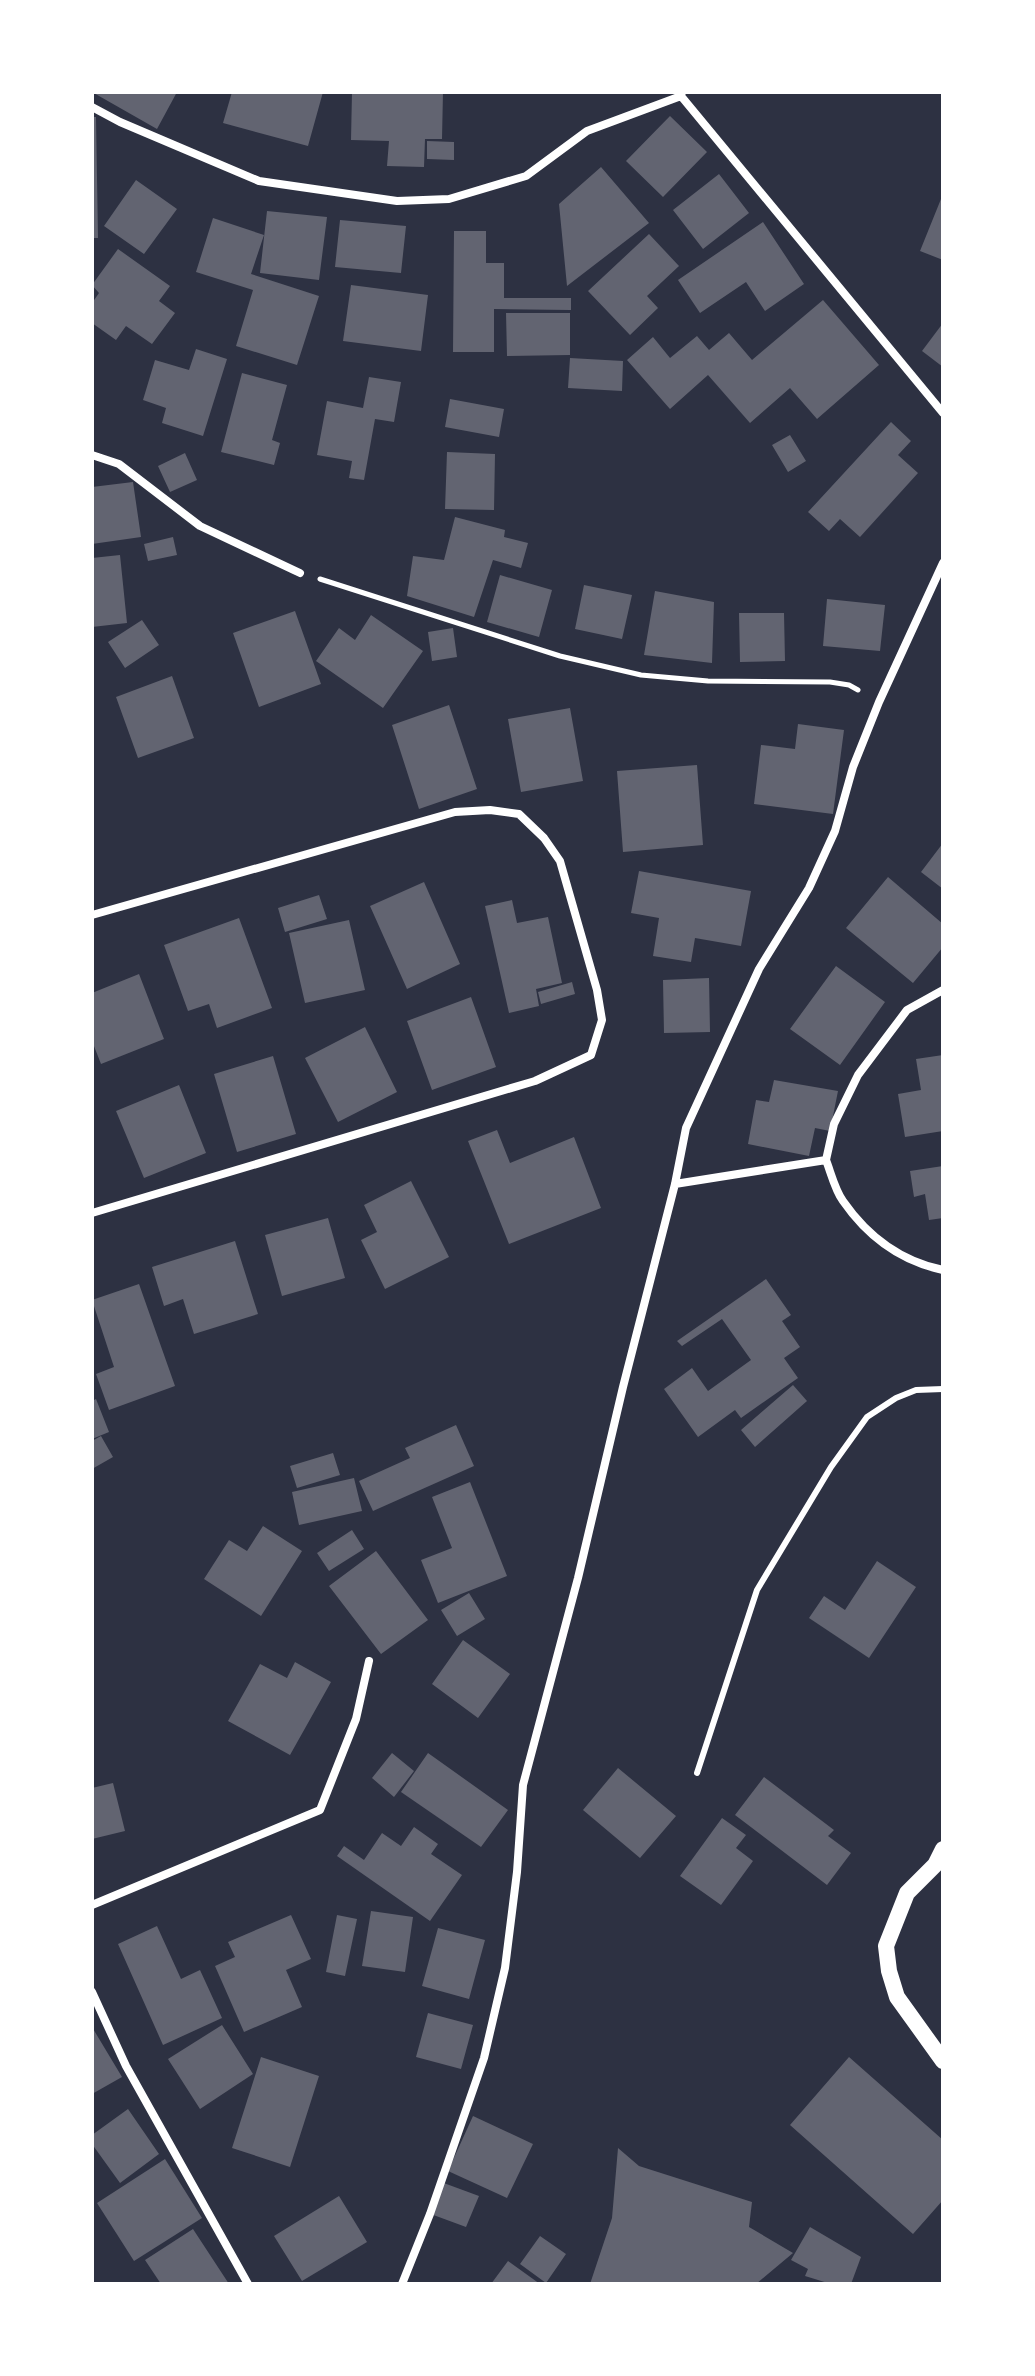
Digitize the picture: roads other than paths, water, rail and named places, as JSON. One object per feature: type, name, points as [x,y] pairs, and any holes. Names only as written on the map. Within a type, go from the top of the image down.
[{"type":"main road","points":[[943,1849],[935,1865],[907,1893],[886,1946],[897,1997],[943,2061]]},
{"type":"street","points":[[92,107],[259,181],[397,201],[449,199],[526,176],[587,131],[682,94],[943,413]]},
{"type":"street","points":[[92,455],[119,464],[200,526],[300,573]]},
{"type":"street","points":[[402,2284],[430,2214],[484,2058],[505,1968],[517,1872],[523,1785],[578,1578],[686,1128],[759,969],[809,888],[835,831],[853,767],[879,702],[943,563]]},
{"type":"street","points":[[92,915],[455,812],[490,810],[519,814],[544,838],[560,861],[597,990],[602,1020],[591,1055],[535,1081],[92,1213]]},
{"type":"street","points":[[943,990],[907,1010],[858,1075],[834,1124],[826,1160],[841,1199],[882,1245],[920,1265],[943,1270]]},
{"type":"street","points":[[675,1184],[826,1160]]},
{"type":"street","points":[[92,1905],[320,1810],[356,1719],[369,1661]]},
{"type":"street","points":[[92,1992],[126,2066],[248,2284]]},
{"type":"lane","points":[[697,1773],[757,1590],[831,1467],[867,1417],[896,1398],[916,1390],[943,1389]]}]
